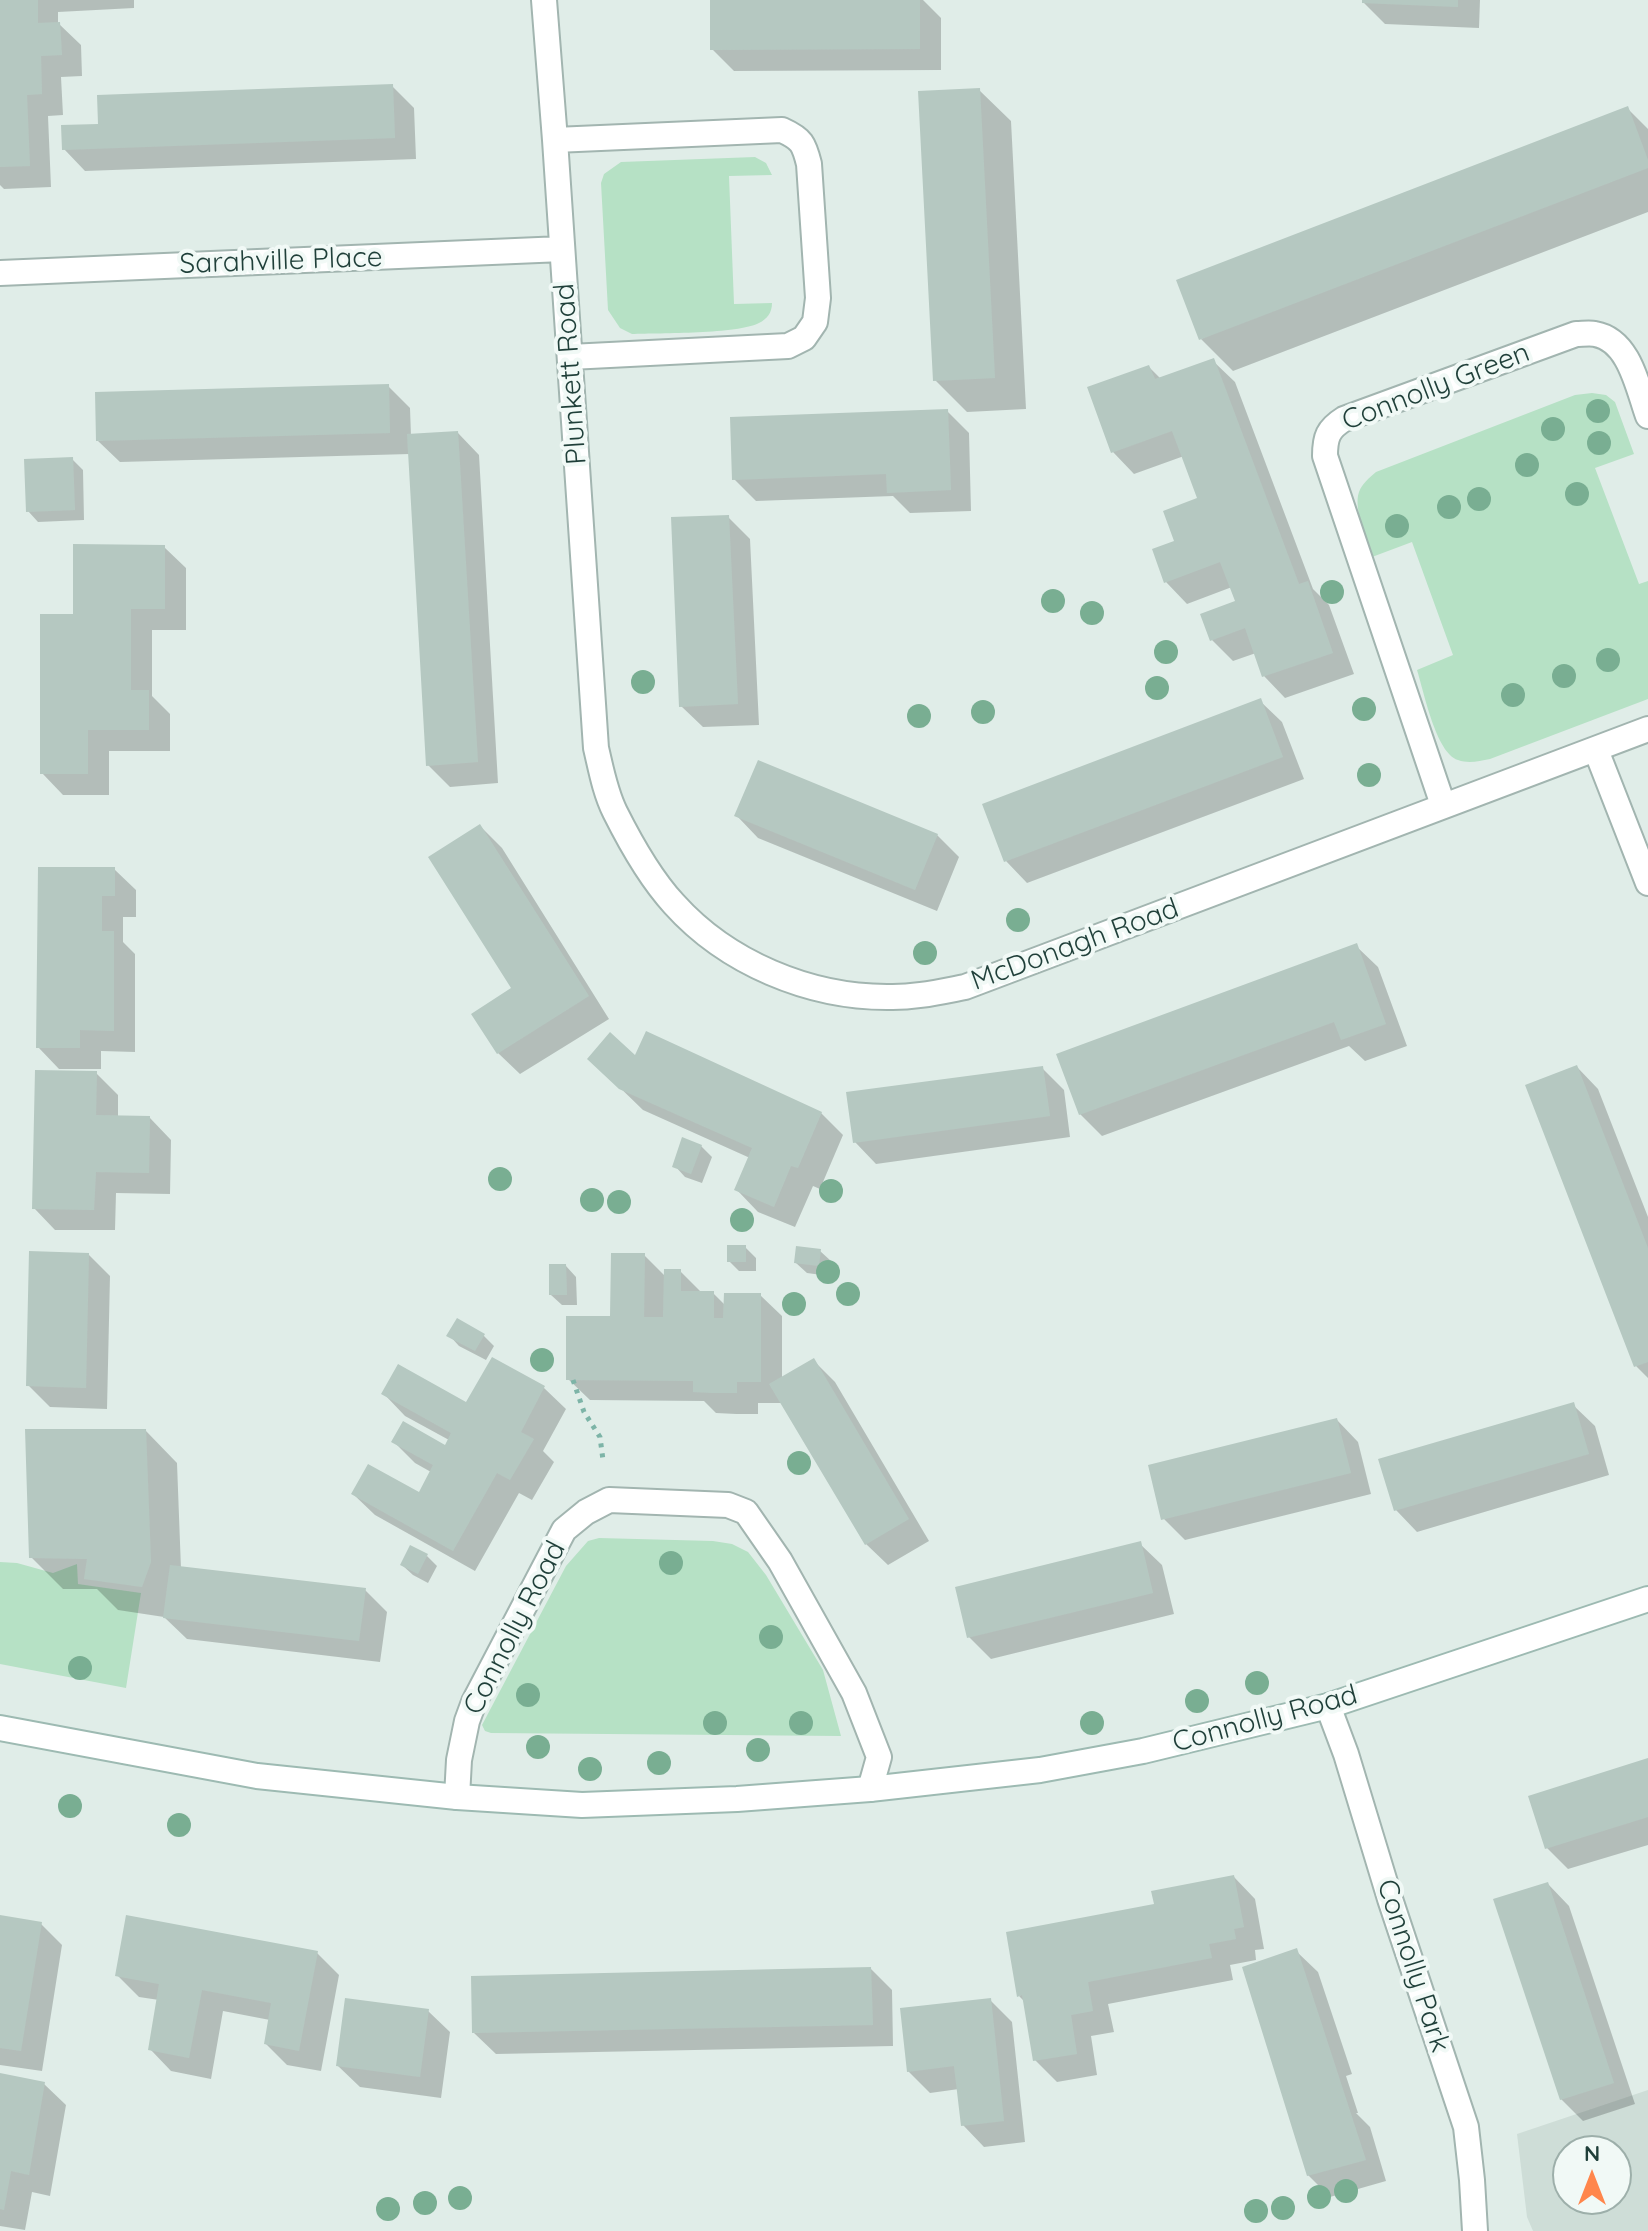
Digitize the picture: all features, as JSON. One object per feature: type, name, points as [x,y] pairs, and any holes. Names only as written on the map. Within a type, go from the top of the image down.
[{"type":"street","name":"Plunkett Road","points":[[544,0],[596,748]]},
{"type":"street","points":[[555,140],[782,130],[796,136],[805,146],[809,164],[818,298],[815,322],[804,338],[788,346],[570,357]]},
{"type":"street","name":"Sarahville Place","points":[[0,273],[562,249]]},
{"type":"street","name":"Connolly Green","points":[[1443,805],[1325,456],[1325,439],[1330,428],[1344,419],[1576,334],[1596,334],[1612,341],[1626,356],[1648,416]]},
{"type":"street","name":"McDonagh Road","points":[[596,748],[614,810],[652,877],[697,926],[761,969],[818,989],[887,997],[926,995],[965,987],[1648,729]]},
{"type":"street","points":[[1596,750],[1648,883]]},
{"type":"street","points":[[609,1500],[728,1505],[746,1512],[780,1561],[854,1693],[879,1757],[870,1789]]},
{"type":"street","name":"Connolly Road","points":[[457,1797],[463,1733],[474,1702],[564,1530],[586,1512],[609,1500]]},
{"type":"street","name":"Connolly Road","points":[[0,1728],[257,1776],[457,1797],[582,1805],[737,1799],[870,1789],[1055,1767],[1143,1751],[1328,1706],[1648,1599]]},
{"type":"street","name":"Connolly Park","points":[[1328,1706],[1466,2127],[1475,2231]]},
{"type":"path","points":[[573,1380],[584,1412],[600,1437],[609,1500]]},
{"type":"shaded area","points":[[1648,2090],[1648,2231],[1533,2231],[1527,2217],[1517,2134]]},
{"type":"green space","points":[[755,157],[766,163],[772,175],[729,176],[734,304],[772,303],[768,315],[749,327],[717,331],[632,334],[620,328],[608,310],[601,183],[604,174],[621,162]]},
{"type":"green space","points":[[1575,395],[1606,395],[1615,402],[1634,454],[1595,468],[1639,584],[1648,581],[1648,699],[1490,759],[1458,760],[1450,755],[1437,734],[1417,670],[1453,655],[1412,542],[1372,557],[1359,515],[1359,492],[1376,472]]},
{"type":"green space","points":[[599,1538],[713,1541],[732,1544],[748,1552],[766,1575],[823,1670],[841,1736],[485,1731],[482,1725],[566,1566],[588,1541]]},
{"type":"green space","points":[[0,1562],[17,1563],[53,1573],[77,1564],[78,1584],[141,1593],[126,1688],[0,1664]]},
{"type":"building","points":[[0,0],[38,0],[38,23],[60,22],[62,55],[41,56],[42,94],[27,95],[30,166],[0,167]]},
{"type":"building","points":[[710,0],[920,0],[920,49],[710,50]]},
{"type":"building","points":[[1362,0],[1458,0],[1458,7],[1362,3]]},
{"type":"building","points":[[393,84],[395,138],[62,150],[61,125],[98,124],[97,95]]},
{"type":"building","points":[[980,88],[995,378],[933,381],[918,91]]},
{"type":"building","points":[[1628,106],[1648,160],[1648,168],[1199,340],[1176,280]]},
{"type":"building","points":[[1214,358],[1299,584],[1308,581],[1333,653],[1262,677],[1245,628],[1210,641],[1200,614],[1235,601],[1220,562],[1164,583],[1152,549],[1174,541],[1163,511],[1197,498],[1172,431],[1111,453],[1087,387],[1149,365],[1155,379]]},
{"type":"building","points":[[389,384],[390,433],[96,441],[95,392]]},
{"type":"building","points":[[948,409],[951,490],[887,493],[886,474],[732,480],[730,417]]},
{"type":"building","points":[[458,431],[478,762],[426,766],[407,434]]},
{"type":"building","points":[[73,457],[75,510],[26,512],[24,459]]},
{"type":"building","points":[[729,515],[738,704],[679,707],[671,517]]},
{"type":"building","points":[[73,544],[165,545],[165,609],[131,609],[131,690],[149,690],[149,730],[88,730],[88,774],[40,774],[40,614],[73,614]]},
{"type":"building","points":[[1261,698],[1283,757],[1004,862],[982,804]]},
{"type":"building","points":[[758,760],[938,834],[915,890],[734,816]]},
{"type":"building","points":[[480,824],[589,996],[497,1054],[471,1014],[511,988],[428,857]]},
{"type":"building","points":[[38,867],[115,867],[115,896],[102,896],[102,931],[114,931],[114,1031],[80,1030],[80,1048],[36,1048]]},
{"type":"building","points":[[1357,943],[1386,1024],[1341,1040],[1334,1022],[1079,1115],[1056,1054]]},
{"type":"building","points":[[646,1031],[822,1112],[798,1168],[791,1166],[774,1207],[734,1190],[752,1148],[619,1089],[587,1059],[610,1032],[635,1055]]},
{"type":"building","points":[[1577,1065],[1648,1248],[1648,1362],[1634,1367],[1525,1085]]},
{"type":"building","points":[[1043,1066],[1050,1116],[853,1143],[846,1092]]},
{"type":"building","points":[[35,1070],[97,1071],[96,1115],[150,1116],[149,1173],[96,1172],[94,1210],[32,1209]]},
{"type":"building","points":[[682,1137],[702,1145],[691,1174],[672,1167]]},
{"type":"building","points":[[727,1245],[746,1245],[746,1262],[727,1262]]},
{"type":"building","points":[[796,1246],[821,1249],[819,1266],[794,1263]]},
{"type":"building","points":[[29,1251],[89,1253],[86,1388],[26,1386]]},
{"type":"building","points":[[611,1253],[645,1253],[644,1317],[663,1317],[664,1269],[681,1269],[681,1291],[714,1291],[714,1318],[723,1318],[724,1293],[761,1293],[761,1382],[737,1382],[737,1393],[713,1393],[693,1392],[693,1381],[566,1380],[566,1316],[610,1316]]},
{"type":"building","points":[[549,1264],[566,1264],[567,1295],[549,1295]]},
{"type":"building","points":[[457,1318],[485,1334],[475,1351],[446,1336]]},
{"type":"building","points":[[492,1357],[545,1386],[521,1432],[534,1439],[510,1480],[497,1473],[453,1551],[351,1494],[368,1464],[419,1492],[433,1465],[391,1442],[403,1421],[445,1445],[451,1433],[381,1394],[398,1364],[466,1402]]},
{"type":"building","points":[[814,1358],[909,1519],[865,1545],[769,1384]]},
{"type":"building","points":[[1574,1402],[1589,1454],[1394,1511],[1378,1459]]},
{"type":"building","points":[[1337,1418],[1351,1473],[1161,1520],[1148,1465]]},
{"type":"building","points":[[25,1429],[146,1429],[151,1562],[142,1587],[84,1579],[87,1559],[29,1558]]},
{"type":"building","points":[[1141,1541],[1153,1593],[967,1638],[955,1587]]},
{"type":"building","points":[[410,1545],[428,1554],[418,1574],[400,1565]]},
{"type":"building","points":[[170,1565],[366,1588],[359,1641],[163,1618]]},
{"type":"building","points":[[1648,1758],[1648,1817],[1545,1849],[1528,1796]]},
{"type":"building","points":[[1234,1875],[1244,1927],[1234,1929],[1236,1939],[1209,1944],[1212,1958],[1088,1982],[1093,2011],[1071,2015],[1077,2054],[1033,2061],[1022,1995],[1017,1997],[1006,1932],[1154,1904],[1151,1891]]},
{"type":"building","points":[[1548,1882],[1614,2083],[1560,2100],[1493,1899]]},
{"type":"building","points":[[0,1915],[42,1922],[21,2051],[0,2048]]},
{"type":"building","points":[[126,1915],[318,1951],[299,2051],[264,2044],[271,2003],[202,1990],[189,2058],[148,2050],[159,1984],[115,1976]]},
{"type":"building","points":[[1297,1948],[1366,2160],[1307,2176],[1242,1967]]},
{"type":"building","points":[[871,1967],[873,2025],[472,2033],[471,1976]]},
{"type":"building","points":[[345,1998],[429,2009],[420,2077],[336,2066]]},
{"type":"building","points":[[991,1998],[1004,2121],[961,2126],[954,2066],[907,2072],[900,2008]]},
{"type":"building","points":[[0,2073],[45,2082],[29,2175],[11,2171],[4,2210],[0,2209]]}]
